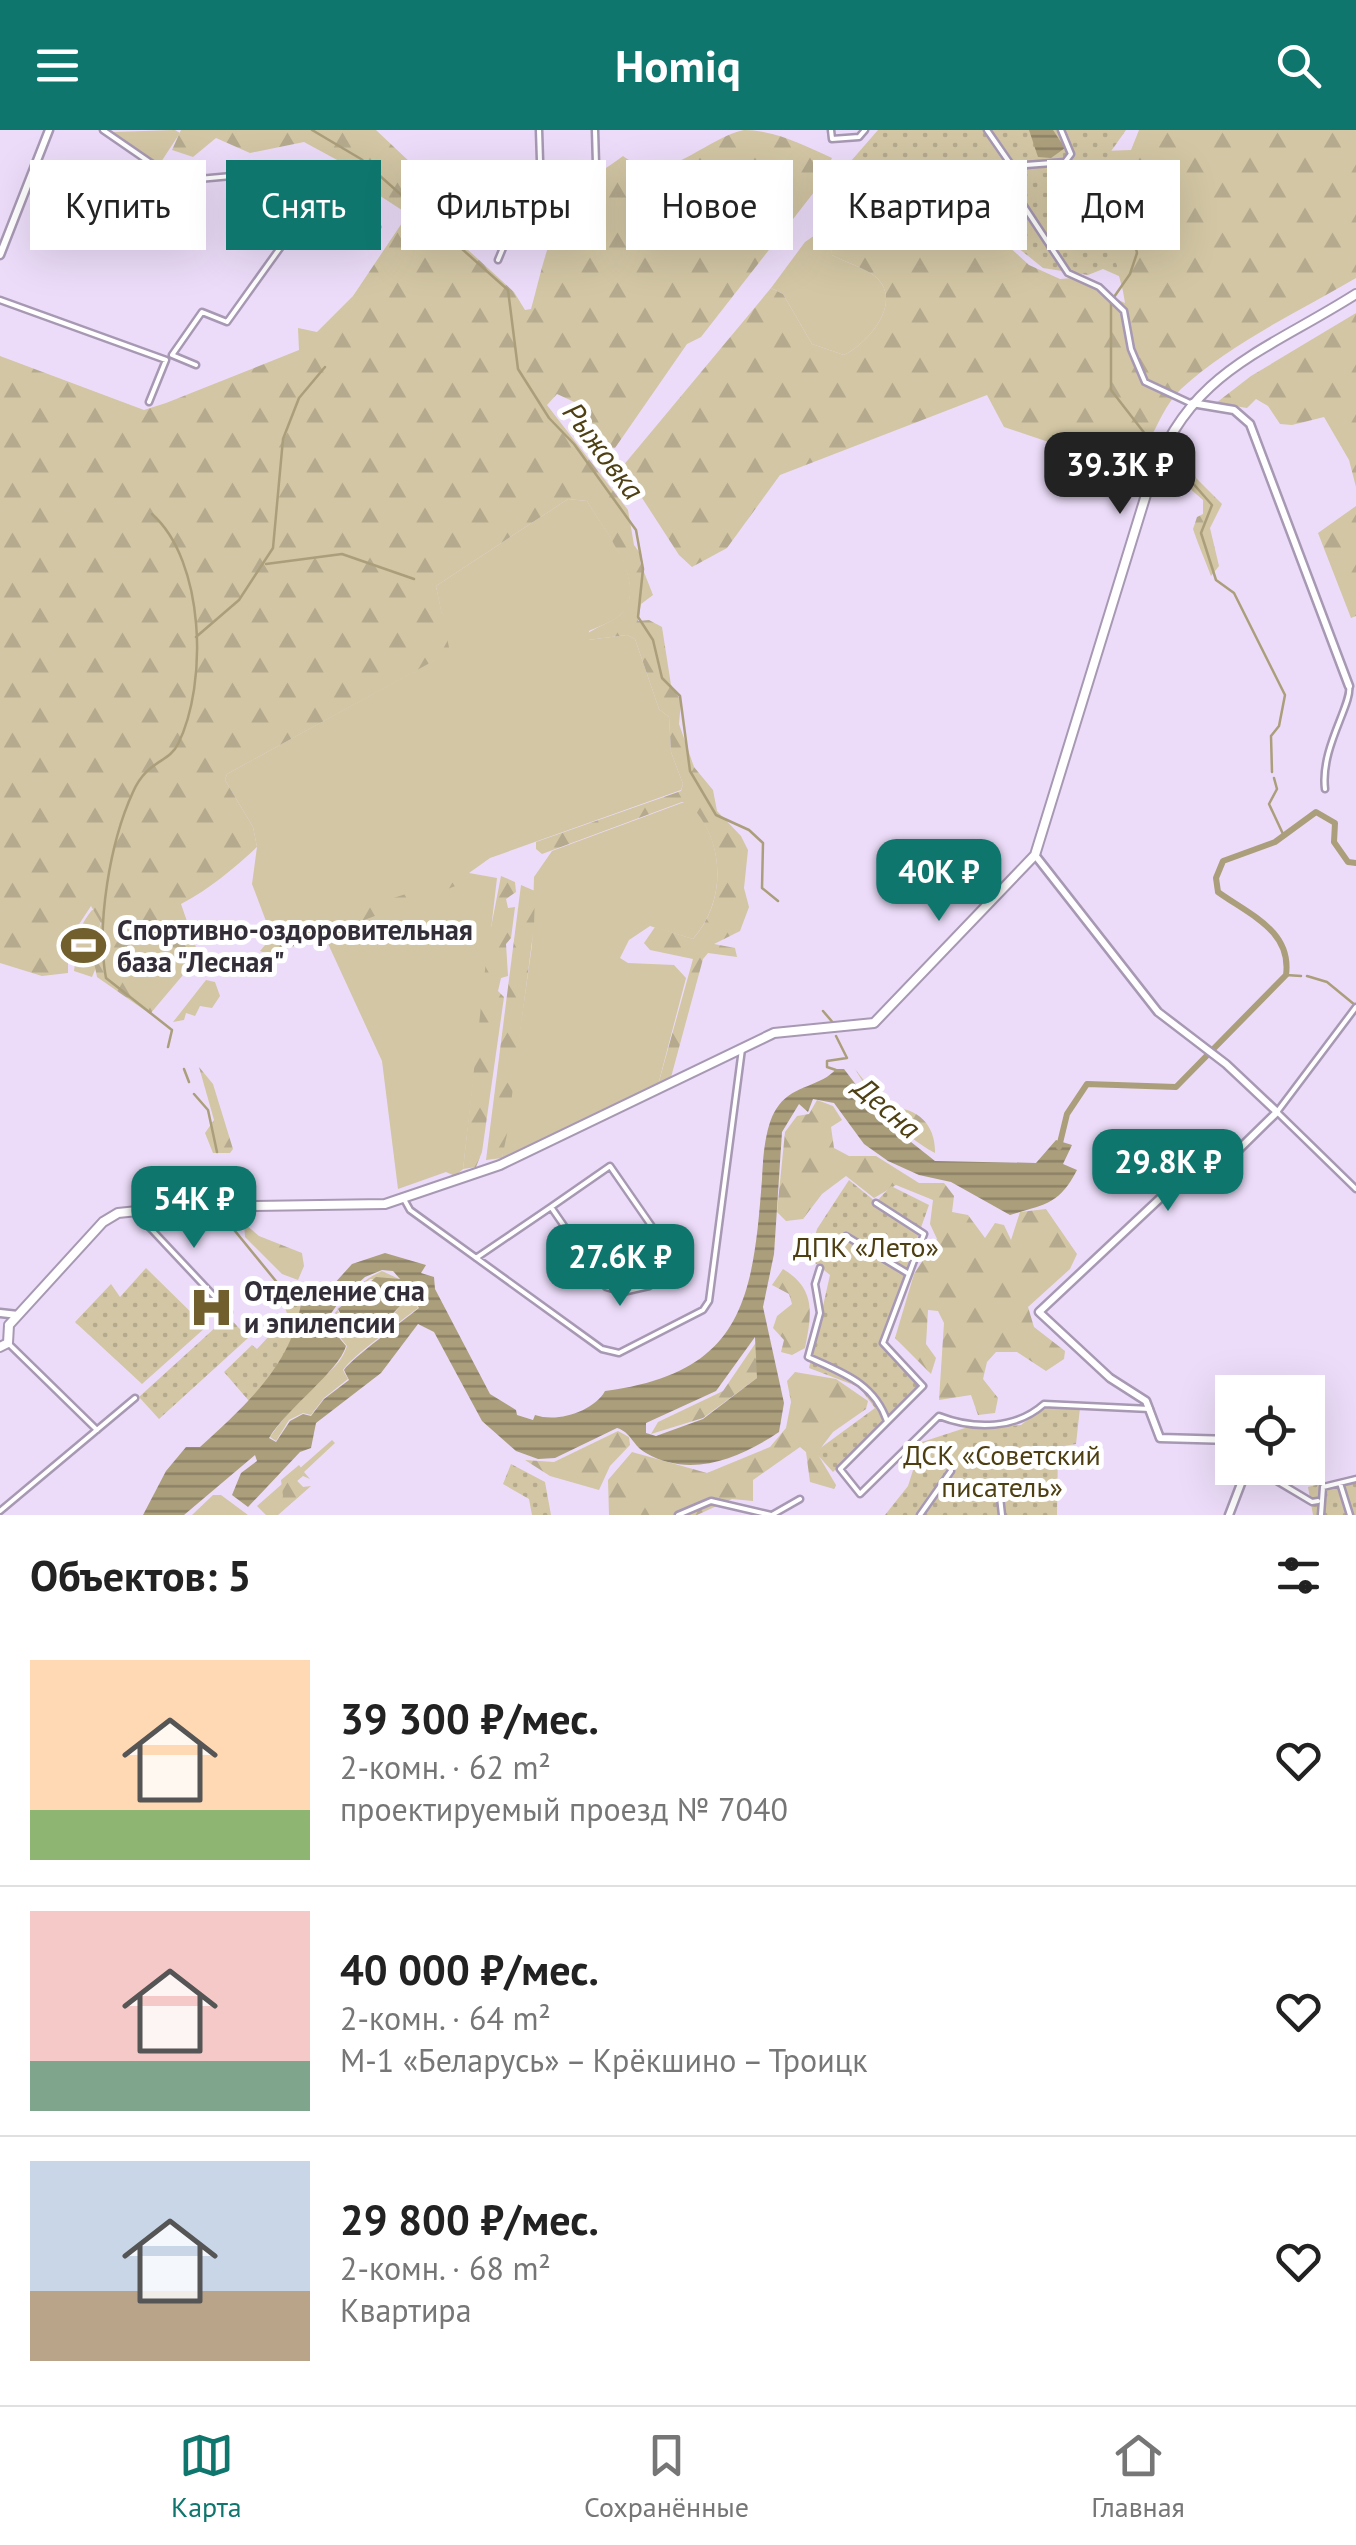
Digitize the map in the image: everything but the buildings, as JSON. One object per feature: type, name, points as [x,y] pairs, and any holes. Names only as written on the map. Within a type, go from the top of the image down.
[{"type":"main road","points":[[2,1347],[5,1323],[24,1313],[103,1222],[134,1211],[385,1204],[500,1165],[742,1048],[796,1028],[872,1024],[1035,855],[1156,464],[1190,403],[1222,374],[1356,296]]},
{"type":"street","points":[[0,256],[50,130]]},
{"type":"street","points":[[103,130],[176,181],[226,176]]},
{"type":"street","points":[[539,130],[540,160]]},
{"type":"street","points":[[595,130],[596,160]]},
{"type":"street","points":[[832,130],[832,139],[859,138],[865,130]]},
{"type":"street","points":[[987,130],[1008,160]]},
{"type":"street","points":[[1027,165],[1065,162],[1071,154],[1062,130]]},
{"type":"street","points":[[1027,211],[1068,273],[1099,288],[1124,311],[1131,349],[1145,382],[1190,403],[1234,410],[1250,424],[1351,694],[1334,726],[1322,766],[1325,789]]},
{"type":"street","points":[[196,365],[172,355],[181,338],[202,312],[227,322],[279,250]]},
{"type":"street","points":[[498,260],[502,250]]},
{"type":"street","points":[[0,300],[166,360],[149,402]]},
{"type":"street","points":[[1035,855],[1158,1012],[1226,1064],[1355,1186]]},
{"type":"street","points":[[1215,1440],[1163,1440],[1155,1433],[1150,1409],[1035,1313],[1170,1188],[1227,1161],[1276,1112],[1356,1007]]},
{"type":"street","points":[[404,1198],[410,1210],[602,1349],[619,1353],[703,1310],[715,1280],[742,1048]]},
{"type":"street","points":[[476,1258],[610,1166],[655,1230],[674,1244],[679,1258],[676,1268],[649,1286],[622,1292],[606,1287],[551,1207]]},
{"type":"street","points":[[876,1203],[924,1234],[883,1343],[923,1386],[840,1469],[862,1494],[934,1418],[956,1422],[1024,1421],[1044,1404],[1150,1409]]},
{"type":"street","points":[[134,1211],[229,1312]]},
{"type":"street","points":[[846,1236],[909,1274]]},
{"type":"street","points":[[820,1268],[815,1284],[820,1313],[808,1358],[857,1380],[873,1393],[886,1421]]},
{"type":"street","points":[[0,1313],[24,1313]]},
{"type":"street","points":[[2,1347],[97,1430]]},
{"type":"street","points":[[0,1510],[135,1398]]},
{"type":"street","points":[[920,1515],[951,1471]]},
{"type":"street","points":[[1320,1515],[1318,1501],[1323,1487],[1356,1479]]},
{"type":"street","points":[[1340,1483],[1350,1515]]},
{"type":"street","points":[[1229,1515],[1240,1485]]},
{"type":"street","points":[[1284,1485],[1312,1502],[1318,1501]]},
{"type":"street","points":[[999,1488],[1002,1515]]},
{"type":"street","points":[[678,1515],[711,1501],[771,1515],[800,1500]]},
{"type":"green space","points":[[181,130],[376,130],[408,160],[401,160],[401,209],[381,196],[381,160],[337,160],[304,142],[250,153],[216,138],[193,157],[172,150]]},
{"type":"green space","points":[[744,130],[779,136],[832,158],[813,160],[813,193],[793,219],[793,160],[682,160]]},
{"type":"green space","points":[[878,130],[1126,130],[1105,160],[1047,160],[1047,250],[1111,250],[1121,277],[1103,269],[1088,275],[1043,268],[1021,250],[1027,250],[1027,160],[852,160]]},
{"type":"green space","points":[[1139,130],[1356,130],[1356,278],[1200,372],[1173,398],[1130,465],[1088,465],[1075,451],[1004,427],[987,395],[780,475],[727,548],[692,567],[679,555],[622,467],[771,288],[783,294],[812,344],[844,355],[872,332],[886,299],[884,287],[876,277],[832,255],[832,250],[1013,250],[1029,265],[1060,279],[1072,278],[1125,303],[1110,250],[1180,250],[1180,160],[1102,160],[1103,151],[1131,150]]},
{"type":"green space","points":[[113,132],[180,133],[162,160],[152,160]]},
{"type":"green space","points":[[623,156],[630,160],[626,160],[626,250],[769,250],[701,337],[687,344],[615,448],[605,447],[583,406],[557,394],[547,405],[628,510],[634,545],[642,556],[640,562],[653,595],[641,604],[638,621],[649,620],[662,627],[671,685],[681,701],[679,724],[694,767],[713,790],[717,811],[741,836],[748,850],[744,888],[749,907],[740,931],[714,944],[735,948],[737,957],[708,953],[703,959],[670,1081],[658,1085],[693,959],[650,950],[644,943],[655,927],[693,939],[712,906],[717,888],[715,850],[700,816],[687,802],[682,802],[542,854],[536,849],[536,842],[681,791],[683,784],[671,752],[669,717],[659,709],[635,639],[627,635],[588,640],[585,635],[620,615],[628,603],[630,588],[621,557],[587,501],[568,499],[436,586],[450,652],[227,774],[225,780],[253,827],[257,847],[221,878],[181,904],[199,956],[150,1014],[97,977],[92,953],[101,923],[91,906],[68,941],[68,973],[42,976],[0,963],[0,356],[144,410],[299,350],[298,328],[317,332],[353,296],[401,224],[401,250],[468,250],[514,292],[525,310],[531,309],[547,250],[606,250],[606,168]]},
{"type":"green space","points":[[813,236],[813,250],[832,250],[832,255],[876,277],[884,287],[886,299],[879,322],[863,342],[844,355],[812,344],[783,294],[771,288]]},
{"type":"green space","points":[[1356,313],[1356,487],[1349,460],[1324,417],[1280,424],[1268,406],[1256,399],[1247,408],[1216,403],[1251,376]]},
{"type":"green space","points":[[1190,472],[1222,504],[1210,528],[1219,566],[1211,576],[1193,529],[1197,517],[1203,514],[1203,500],[1180,480],[1179,474]]},
{"type":"green space","points":[[568,499],[587,501],[618,550],[629,578],[628,604],[622,614],[589,631],[588,640],[627,635],[635,639],[659,709],[669,717],[671,752],[683,784],[681,790],[490,858],[469,873],[497,878],[463,1169],[455,1176],[446,1172],[398,1189],[382,1061],[324,935],[469,877],[272,937],[252,884],[257,847],[253,827],[225,780],[227,774],[449,652],[436,586]]},
{"type":"green space","points":[[1356,506],[1356,616],[1351,618],[1318,533]]},
{"type":"green space","points":[[687,801],[700,816],[715,850],[717,887],[712,906],[693,939],[650,926],[629,940],[620,958],[628,963],[674,965],[686,978],[658,1085],[502,1158],[532,945],[534,877],[552,851]]},
{"type":"green space","points":[[468,874],[469,881],[270,955],[260,951],[272,937]]},
{"type":"green space","points":[[501,876],[515,882],[516,892],[506,899],[508,908],[515,907],[511,938],[506,944],[508,976],[501,978],[498,991],[504,997],[482,1152],[476,1167],[463,1169],[488,943]]},
{"type":"green space","points":[[521,885],[535,891],[534,926],[507,1134],[502,1158],[486,1160]]},
{"type":"green space","name":"Спортивно-оздоровительная база \"Лесная\"","points":[[92,910],[99,911],[101,921],[93,951],[97,965],[92,977],[74,971],[78,934]]},
{"type":"green space","points":[[206,980],[215,982],[220,996],[212,1008],[200,1006],[195,1016],[186,1013],[184,1020],[173,1022]]},
{"type":"green space","points":[[199,1067],[213,1084],[233,1149],[230,1153],[213,1153],[205,1133],[214,1120]]},
{"type":"green space","points":[[855,1069],[886,1108],[906,1110],[922,1118],[932,1133],[935,1153],[889,1117]]},
{"type":"green space","points":[[817,1100],[833,1106],[842,1120],[831,1127],[834,1148],[849,1156],[876,1156],[919,1183],[944,1183],[954,1196],[952,1212],[968,1215],[985,1238],[995,1223],[1004,1225],[1011,1240],[1020,1212],[1046,1209],[1077,1254],[1070,1269],[1028,1307],[1034,1327],[1065,1351],[1064,1359],[1046,1371],[1017,1352],[996,1352],[987,1362],[983,1379],[998,1398],[995,1413],[978,1415],[971,1395],[939,1400],[944,1323],[938,1311],[928,1310],[926,1344],[936,1358],[931,1374],[895,1338],[914,1274],[937,1239],[930,1224],[933,1200],[896,1185],[874,1198],[846,1176],[822,1194],[803,1219],[786,1221],[777,1212],[785,1132],[797,1116],[809,1114]]},
{"type":"green space","name":"ДПК «Лето»","points":[[849,1180],[876,1202],[891,1186],[929,1205],[880,1343],[919,1386],[833,1472],[815,1452],[875,1408],[859,1387],[809,1368],[830,1275],[809,1258],[817,1229]]},
{"type":"green space","points":[[244,1223],[259,1236],[302,1253],[304,1266],[298,1280],[282,1274],[245,1237]]},
{"type":"green space","points":[[146,1268],[206,1327],[142,1384],[75,1322],[111,1284],[120,1297]]},
{"type":"green space","points":[[783,1269],[801,1285],[809,1303],[805,1348],[792,1355],[781,1352],[784,1340],[773,1328],[777,1316],[792,1304],[789,1294],[772,1285]]},
{"type":"green space","points":[[382,1271],[399,1279],[370,1279],[342,1305],[356,1288]]},
{"type":"green space","points":[[401,1285],[418,1308],[356,1356],[343,1370],[348,1379],[324,1398],[311,1415],[303,1413],[289,1420],[276,1441],[270,1437],[283,1420],[344,1354],[347,1346],[334,1330],[337,1325],[324,1325],[337,1310],[351,1336],[374,1330],[393,1314],[404,1302]]},
{"type":"green space","points":[[284,1295],[301,1307],[295,1333],[276,1369],[249,1401],[224,1372],[252,1345],[257,1349],[271,1334],[280,1335],[284,1330],[288,1317],[280,1298]]},
{"type":"green space","points":[[228,1316],[248,1338],[159,1419],[139,1397]]},
{"type":"green space","points":[[757,1341],[757,1378],[703,1418],[651,1434],[658,1422],[723,1391]]},
{"type":"green space","points":[[795,1372],[836,1379],[868,1401],[866,1409],[833,1432],[817,1453],[836,1485],[834,1489],[810,1482],[806,1452],[800,1447],[753,1480],[753,1501],[732,1499],[697,1515],[609,1515],[608,1480],[632,1452],[707,1473],[770,1447],[786,1428],[791,1402],[787,1381]]},
{"type":"green space","name":"ДСК «Советский писатель»","points":[[1045,1406],[1080,1408],[1076,1444],[1058,1447],[1057,1515],[885,1515],[908,1486],[922,1442],[965,1428],[1021,1425]]},
{"type":"green space","points":[[618,1431],[629,1437],[630,1445],[610,1466],[599,1490],[550,1476],[525,1460],[554,1462]]},
{"type":"green space","points":[[332,1440],[335,1443],[304,1472],[310,1479],[303,1476],[297,1481],[303,1487],[311,1486],[278,1515],[266,1515],[257,1506]]},
{"type":"green space","points":[[511,1464],[545,1482],[551,1515],[532,1515],[529,1499],[503,1484]]},
{"type":"green space","points":[[299,1465],[304,1472],[297,1481],[306,1490],[277,1515],[283,1496],[281,1480]]},
{"type":"green space","points":[[1356,1475],[1356,1515],[1313,1515],[1308,1487]]},
{"type":"green space","points":[[213,1495],[221,1495],[248,1515],[192,1515]]},
{"type":"shaded area","points":[[1029,130],[1053,130],[1065,148],[1051,158],[1038,157]]},
{"type":"shaded area","points":[[836,1069],[844,1069],[882,1119],[935,1161],[1036,1163],[1056,1140],[1072,1145],[1063,1164],[1077,1170],[1057,1197],[1010,1215],[951,1182],[919,1175],[888,1161],[864,1144],[834,1103],[813,1099],[808,1112],[799,1104],[782,1132],[774,1254],[763,1307],[784,1403],[779,1432],[732,1457],[698,1465],[663,1461],[646,1453],[617,1428],[555,1458],[538,1459],[516,1451],[482,1421],[434,1332],[418,1324],[381,1373],[316,1423],[311,1448],[300,1452],[248,1507],[232,1495],[241,1473],[257,1461],[255,1455],[184,1515],[143,1515],[166,1471],[186,1447],[200,1447],[265,1382],[288,1345],[301,1303],[324,1295],[352,1264],[385,1253],[426,1265],[421,1273],[434,1277],[435,1289],[490,1394],[516,1410],[517,1415],[533,1420],[535,1415],[574,1414],[593,1404],[605,1391],[651,1382],[686,1367],[713,1348],[732,1324],[744,1295],[753,1261],[766,1140],[774,1112],[792,1093]],"holes":[[[382,1270],[393,1271],[400,1279],[376,1277],[338,1309],[352,1335],[374,1329],[404,1302],[398,1291],[402,1284],[419,1308],[349,1365],[344,1370],[349,1380],[324,1399],[311,1416],[303,1414],[290,1421],[276,1442],[269,1438],[346,1346],[335,1333],[329,1333],[333,1326],[322,1326],[342,1298],[365,1277]],[[755,1337],[757,1378],[703,1419],[656,1436],[646,1433],[646,1423],[716,1391]]]},
{"type":"waterway","name":"Рыжовка","points":[[312,130],[361,159],[508,290],[518,369],[549,418],[574,444],[636,530],[643,569],[638,617],[653,640],[662,678],[680,696],[690,771],[716,815],[749,830],[763,843],[762,888],[778,901]]},
{"type":"waterway","points":[[1114,297],[1130,274],[1136,250]]},
{"type":"waterway","points":[[1111,303],[1111,390],[1149,439]]},
{"type":"waterway","points":[[196,637],[239,600],[273,548],[283,439],[299,398],[325,367]]},
{"type":"waterway","points":[[1170,461],[1174,473],[1190,480],[1212,505],[1201,533],[1216,580],[1234,593],[1285,695],[1279,726],[1271,736],[1272,772]]},
{"type":"waterway","points":[[152,514],[170,535],[183,561],[191,592],[196,624],[194,689],[178,744],[145,774],[125,812],[107,884],[103,957],[106,978],[172,1030],[168,1047]]},
{"type":"waterway","points":[[266,564],[342,554],[414,579]]},
{"type":"waterway","points":[[1274,778],[1277,789],[1269,804],[1283,834]]},
{"type":"waterway","name":"Десна","points":[[1059,1147],[1067,1114],[1087,1084],[1176,1087],[1286,975],[1286,960],[1276,935],[1218,892],[1216,878],[1223,861],[1275,842],[1316,812],[1335,823],[1334,842],[1348,862],[1356,863]]},
{"type":"waterway","points":[[1286,975],[1301,976]]},
{"type":"waterway","points":[[1307,976],[1327,982],[1355,1005]]},
{"type":"waterway","name":"Рыжовка","points":[[823,1011],[835,1025]]},
{"type":"waterway","name":"Рыжовка","points":[[836,1036],[847,1058],[827,1061],[827,1067],[836,1070]]},
{"type":"waterway","points":[[184,1069],[189,1082]]},
{"type":"waterway","points":[[194,1094],[208,1110],[217,1152]]},
{"type":"waterway","points":[[222,1215],[284,1291],[301,1303]]},
{"type":"place","name":"Спортивно-оздоровительная база \"Лесная\"","points":[[84,946]]},
{"type":"place","name":"Отделение сна и эпилепсии","points":[[211,1307]]}]
